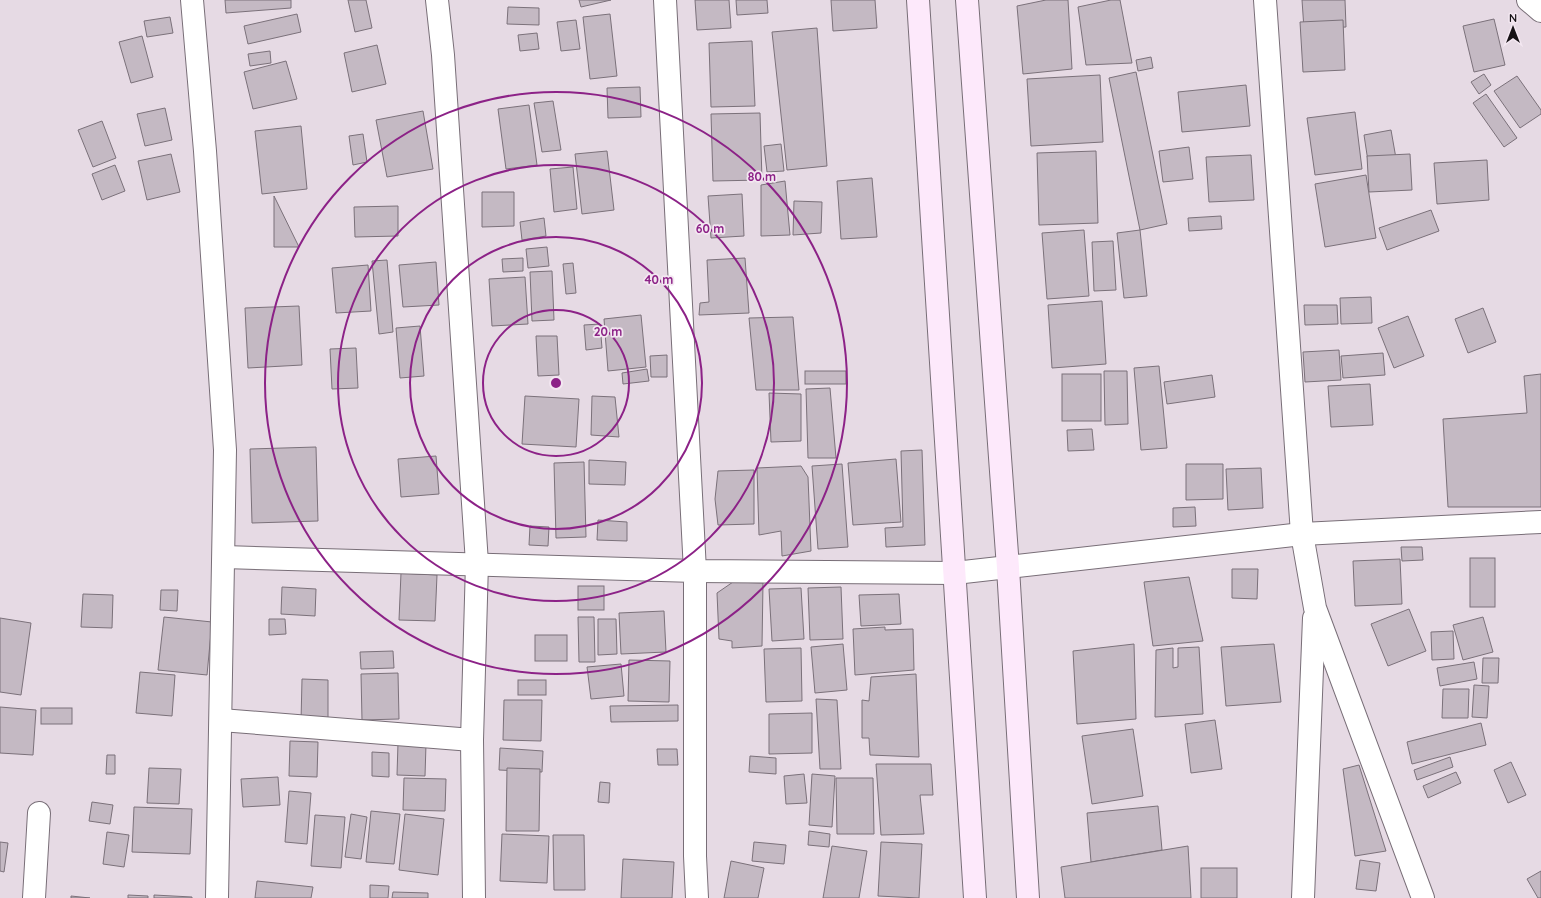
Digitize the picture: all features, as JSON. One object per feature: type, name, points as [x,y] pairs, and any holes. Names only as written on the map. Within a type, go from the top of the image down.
[{"type":"main road","points":[[918,0],[975,898]]},
{"type":"main road","points":[[967,0],[1008,568],[1028,898]]},
{"type":"street","points":[[192,0],[205,151],[226,450],[222,720],[217,898]]},
{"type":"street","points":[[437,0],[443,63],[477,563],[472,740],[474,898]]},
{"type":"street","points":[[665,0],[695,571],[695,856],[697,898]]},
{"type":"street","points":[[1265,0],[1302,534],[1315,608],[1423,898]]},
{"type":"street","points":[[1528,0],[1541,12]]},
{"type":"street","points":[[224,557],[477,563],[695,571],[955,573],[1302,534],[1541,522]]},
{"type":"street","points":[[1303,898],[1315,608]]},
{"type":"street","points":[[222,720],[472,740]]},
{"type":"street","points":[[34,898],[39,813]]},
{"type":"building","points":[[225,0],[291,0],[291,8],[226,13]]},
{"type":"building","points":[[348,0],[366,0],[372,28],[355,32]]},
{"type":"building","points":[[579,0],[611,0],[581,7]]},
{"type":"building","points":[[695,0],[729,0],[731,28],[697,30]]},
{"type":"building","points":[[736,0],[767,0],[768,13],[737,15]]},
{"type":"building","points":[[831,0],[875,0],[877,28],[833,31]]},
{"type":"building","points":[[1046,0],[1068,0],[1072,69],[1023,74],[1017,6]]},
{"type":"building","points":[[1111,0],[1120,0],[1132,63],[1086,65],[1078,7]]},
{"type":"building","points":[[1302,0],[1345,0],[1346,27],[1304,29]]},
{"type":"building","points":[[508,7],[539,8],[539,25],[507,24]]},
{"type":"building","points":[[297,14],[301,32],[248,44],[244,26]]},
{"type":"building","points":[[610,14],[617,76],[590,79],[583,17]]},
{"type":"building","points":[[170,17],[173,33],[147,37],[144,21]]},
{"type":"building","points":[[1494,19],[1505,65],[1474,72],[1463,26]]},
{"type":"building","points":[[576,20],[580,49],[561,51],[557,22]]},
{"type":"building","points":[[1343,20],[1345,70],[1303,72],[1300,22]]},
{"type":"building","points":[[817,28],[827,166],[787,170],[772,32]]},
{"type":"building","points":[[537,33],[539,49],[520,51],[518,35]]},
{"type":"building","points":[[142,36],[153,77],[131,83],[119,42]]},
{"type":"building","points":[[752,41],[755,106],[711,107],[709,43]]},
{"type":"building","points":[[377,45],[386,84],[352,92],[344,53]]},
{"type":"building","points":[[270,51],[271,63],[250,66],[248,54]]},
{"type":"building","points":[[1151,57],[1153,68],[1138,71],[1136,60]]},
{"type":"building","points":[[286,61],[297,99],[253,109],[244,72]]},
{"type":"building","points":[[1136,72],[1167,224],[1140,230],[1109,78]]},
{"type":"building","points":[[1484,74],[1491,85],[1479,94],[1471,82]]},
{"type":"building","points":[[1100,75],[1103,142],[1031,146],[1027,79]]},
{"type":"building","points":[[1517,76],[1541,110],[1541,114],[1520,128],[1494,91]]},
{"type":"building","points":[[1246,85],[1250,126],[1182,132],[1178,92]]},
{"type":"building","points":[[640,87],[641,117],[608,118],[607,88]]},
{"type":"building","points":[[1486,94],[1517,138],[1504,147],[1473,103]]},
{"type":"building","points":[[553,101],[561,150],[542,152],[534,103]]},
{"type":"building","points":[[529,105],[537,165],[506,169],[498,109]]},
{"type":"building","points":[[165,108],[172,140],[145,146],[137,114]]},
{"type":"building","points":[[423,111],[433,169],[387,177],[376,120]]},
{"type":"building","points":[[1355,112],[1362,169],[1315,175],[1307,118]]},
{"type":"building","points":[[760,113],[762,180],[713,181],[711,114]]},
{"type":"building","points":[[102,121],[116,158],[93,167],[78,130]]},
{"type":"building","points":[[301,126],[307,189],[262,194],[255,131]]},
{"type":"building","points":[[1391,130],[1397,164],[1369,168],[1364,135]]},
{"type":"building","points":[[363,134],[367,162],[353,165],[349,136]]},
{"type":"building","points":[[781,144],[784,171],[767,172],[764,146]]},
{"type":"building","points":[[1189,147],[1193,179],[1163,182],[1159,151]]},
{"type":"building","points":[[607,151],[614,210],[582,214],[575,154]]},
{"type":"building","points":[[1096,151],[1098,223],[1039,225],[1037,153]]},
{"type":"building","points":[[171,154],[180,192],[147,200],[138,161]]},
{"type":"building","points":[[1410,154],[1412,190],[1369,192],[1367,156]]},
{"type":"building","points":[[1251,155],[1254,200],[1209,202],[1206,157]]},
{"type":"building","points":[[1487,160],[1489,200],[1437,204],[1434,163]]},
{"type":"building","points":[[115,165],[125,191],[102,200],[92,174]]},
{"type":"building","points":[[573,167],[577,209],[554,212],[550,169]]},
{"type":"building","points":[[1366,175],[1376,238],[1325,247],[1315,184]]},
{"type":"building","points":[[872,178],[877,237],[841,239],[837,181]]},
{"type":"building","points":[[785,181],[790,235],[761,236],[761,185]]},
{"type":"building","points":[[482,192],[514,192],[514,226],[482,227]]},
{"type":"building","points":[[742,194],[744,236],[711,238],[708,196]]},
{"type":"building","points":[[274,196],[299,247],[274,247]]},
{"type":"building","points":[[794,201],[822,202],[821,233],[793,235]]},
{"type":"building","points":[[398,206],[398,236],[355,237],[354,207]]},
{"type":"building","points":[[1431,210],[1439,231],[1387,250],[1379,228]]},
{"type":"building","points":[[1221,216],[1222,229],[1189,231],[1188,218]]},
{"type":"building","points":[[544,218],[546,236],[522,240],[520,222]]},
{"type":"building","points":[[1084,230],[1089,296],[1047,299],[1042,233]]},
{"type":"building","points":[[1140,230],[1147,296],[1124,298],[1117,233]]},
{"type":"building","points":[[1113,241],[1116,290],[1094,291],[1092,242]]},
{"type":"building","points":[[547,247],[549,266],[528,268],[526,249]]},
{"type":"building","points":[[523,258],[523,271],[503,272],[502,259]]},
{"type":"building","points":[[745,258],[749,313],[699,315],[700,303],[709,302],[707,260]]},
{"type":"building","points":[[387,260],[393,332],[379,334],[372,261]]},
{"type":"building","points":[[436,262],[439,305],[403,307],[399,265]]},
{"type":"building","points":[[573,263],[576,293],[566,294],[563,264]]},
{"type":"building","points":[[368,265],[371,311],[336,313],[332,268]]},
{"type":"building","points":[[552,271],[554,320],[532,321],[530,272]]},
{"type":"building","points":[[525,277],[528,324],[492,326],[489,279]]},
{"type":"building","points":[[1371,297],[1372,323],[1341,324],[1340,298]]},
{"type":"building","points":[[1102,301],[1106,364],[1052,368],[1048,305]]},
{"type":"building","points":[[1304,305],[1337,305],[1338,324],[1305,325]]},
{"type":"building","points":[[299,306],[302,365],[248,368],[245,308]]},
{"type":"building","points":[[1483,308],[1496,342],[1468,353],[1455,319]]},
{"type":"building","points":[[641,315],[646,367],[608,371],[604,319]]},
{"type":"building","points":[[1408,316],[1424,356],[1394,368],[1378,328]]},
{"type":"building","points":[[793,317],[799,390],[756,390],[749,318]]},
{"type":"building","points":[[600,324],[602,348],[586,350],[584,325]]},
{"type":"building","points":[[420,326],[424,376],[400,378],[396,328]]},
{"type":"building","points":[[536,336],[557,336],[559,375],[538,376]]},
{"type":"building","points":[[356,348],[358,388],[332,389],[330,349]]},
{"type":"building","points":[[1339,350],[1341,380],[1305,382],[1303,352]]},
{"type":"building","points":[[1383,353],[1385,375],[1343,378],[1341,356]]},
{"type":"building","points":[[667,355],[667,377],[651,377],[650,356]]},
{"type":"building","points":[[1159,366],[1167,448],[1141,450],[1134,368]]},
{"type":"building","points":[[647,369],[649,381],[623,384],[622,373]]},
{"type":"building","points":[[805,371],[846,371],[846,384],[805,384]]},
{"type":"building","points":[[1104,371],[1127,371],[1128,424],[1105,425]]},
{"type":"building","points":[[1062,374],[1101,374],[1101,421],[1062,421]]},
{"type":"building","points":[[1541,374],[1541,507],[1448,507],[1443,419],[1527,413],[1524,376]]},
{"type":"building","points":[[1212,375],[1215,397],[1167,404],[1164,382]]},
{"type":"building","points":[[1370,384],[1373,425],[1331,427],[1328,386]]},
{"type":"building","points":[[830,388],[836,458],[808,458],[806,389]]},
{"type":"building","points":[[769,393],[801,394],[801,441],[771,442]]},
{"type":"building","points":[[525,396],[579,399],[576,447],[522,444]]},
{"type":"building","points":[[592,396],[615,397],[619,437],[591,435]]},
{"type":"building","points":[[1092,429],[1094,450],[1068,451],[1067,430]]},
{"type":"building","points":[[316,447],[318,521],[252,523],[250,449]]},
{"type":"building","points":[[922,450],[925,545],[886,547],[885,528],[903,527],[901,451]]},
{"type":"building","points":[[436,456],[439,494],[401,497],[398,459]]},
{"type":"building","points":[[896,459],[901,522],[853,525],[848,463]]},
{"type":"building","points":[[589,460],[626,462],[625,485],[589,484]]},
{"type":"building","points":[[584,462],[586,537],[556,538],[554,463]]},
{"type":"building","points":[[842,464],[848,547],[818,549],[812,466]]},
{"type":"building","points":[[1186,464],[1223,464],[1223,499],[1186,500]]},
{"type":"building","points":[[801,466],[808,477],[811,551],[782,556],[781,531],[759,535],[757,468]]},
{"type":"building","points":[[1261,468],[1263,508],[1228,510],[1226,469]]},
{"type":"building","points":[[754,470],[754,524],[718,525],[715,499],[718,471]]},
{"type":"building","points":[[1195,507],[1196,526],[1173,527],[1173,508]]},
{"type":"building","points":[[598,520],[627,522],[627,541],[597,540]]},
{"type":"building","points":[[530,526],[549,527],[548,546],[529,545]]},
{"type":"building","points":[[1401,547],[1422,547],[1423,560],[1402,561]]},
{"type":"building","points":[[1470,558],[1495,558],[1495,607],[1470,607]]},
{"type":"building","points":[[1400,559],[1402,604],[1355,606],[1353,561]]},
{"type":"building","points":[[1232,569],[1258,569],[1257,599],[1232,598]]},
{"type":"building","points":[[401,573],[437,575],[435,621],[399,620]]},
{"type":"building","points":[[1189,577],[1203,641],[1153,646],[1144,582]]},
{"type":"building","points":[[733,582],[763,583],[762,646],[732,648],[732,641],[719,639],[717,593]]},
{"type":"building","points":[[578,586],[604,586],[604,610],[578,610]]},
{"type":"building","points":[[282,587],[316,589],[315,616],[281,614]]},
{"type":"building","points":[[841,587],[843,639],[810,640],[808,588]]},
{"type":"building","points":[[801,588],[804,639],[772,641],[769,589]]},
{"type":"building","points":[[161,590],[178,590],[177,611],[160,610]]},
{"type":"building","points":[[83,594],[113,595],[112,628],[81,627]]},
{"type":"building","points":[[899,594],[901,624],[861,626],[859,595]]},
{"type":"building","points":[[1409,609],[1426,651],[1388,666],[1371,624]]},
{"type":"building","points":[[664,611],[666,652],[621,654],[619,613]]},
{"type":"building","points":[[164,617],[212,622],[207,675],[158,670]]},
{"type":"building","points":[[578,617],[594,617],[595,662],[579,662]]},
{"type":"building","points":[[1483,617],[1493,652],[1463,660],[1453,625]]},
{"type":"building","points":[[0,618],[31,623],[21,695],[0,692]]},
{"type":"building","points":[[269,619],[285,619],[286,634],[269,635]]},
{"type":"building","points":[[598,619],[616,619],[617,654],[598,655]]},
{"type":"building","points":[[885,627],[885,630],[913,629],[914,670],[855,675],[853,629]]},
{"type":"building","points":[[1453,631],[1454,659],[1432,660],[1431,632]]},
{"type":"building","points":[[535,635],[567,635],[567,661],[535,661]]},
{"type":"building","points":[[843,644],[847,690],[815,693],[811,647]]},
{"type":"building","points":[[1134,644],[1136,719],[1077,724],[1073,651]]},
{"type":"building","points":[[1274,644],[1281,702],[1226,706],[1221,647]]},
{"type":"building","points":[[1199,647],[1203,714],[1155,717],[1156,650],[1173,648],[1173,668],[1178,667],[1178,648]]},
{"type":"building","points":[[801,648],[802,701],[766,702],[764,649]]},
{"type":"building","points":[[393,651],[394,668],[361,669],[360,652]]},
{"type":"building","points":[[1483,658],[1499,658],[1498,683],[1482,683]]},
{"type":"building","points":[[629,660],[670,661],[669,702],[628,701]]},
{"type":"building","points":[[1474,662],[1477,679],[1440,686],[1437,668]]},
{"type":"building","points":[[621,664],[624,696],[591,699],[587,667]]},
{"type":"building","points":[[140,672],[175,675],[172,716],[136,713]]},
{"type":"building","points":[[398,673],[399,719],[362,720],[361,674]]},
{"type":"building","points":[[916,674],[919,757],[870,755],[869,738],[862,738],[862,700],[869,701],[871,677]]},
{"type":"building","points":[[302,679],[328,680],[328,722],[301,722]]},
{"type":"building","points":[[518,680],[546,680],[546,695],[518,695]]},
{"type":"building","points":[[1474,685],[1489,686],[1487,718],[1472,717]]},
{"type":"building","points":[[1443,689],[1469,689],[1468,718],[1442,718]]},
{"type":"building","points":[[816,699],[837,700],[841,769],[820,769]]},
{"type":"building","points":[[504,700],[542,700],[541,741],[503,740]]},
{"type":"building","points":[[678,705],[678,721],[611,722],[610,706]]},
{"type":"building","points":[[0,707],[36,710],[33,755],[0,753]]},
{"type":"building","points":[[41,708],[72,708],[72,724],[41,724]]},
{"type":"building","points":[[812,713],[812,753],[769,754],[769,714]]},
{"type":"building","points":[[1215,720],[1222,769],[1191,773],[1185,724]]},
{"type":"building","points":[[1481,723],[1486,745],[1412,764],[1407,742]]},
{"type":"building","points":[[1133,729],[1143,796],[1092,804],[1082,736]]},
{"type":"building","points":[[290,741],[318,742],[317,777],[289,776]]},
{"type":"building","points":[[398,743],[426,744],[425,776],[397,775]]},
{"type":"building","points":[[500,748],[543,751],[542,772],[499,770]]},
{"type":"building","points":[[657,749],[677,749],[678,765],[658,765]]},
{"type":"building","points":[[372,752],[389,753],[389,777],[372,776]]},
{"type":"building","points":[[107,755],[115,755],[115,774],[106,774]]},
{"type":"building","points":[[750,756],[776,758],[776,774],[749,772]]},
{"type":"building","points":[[1450,757],[1453,767],[1417,780],[1414,770]]},
{"type":"building","points":[[1511,762],[1526,795],[1508,803],[1494,770]]},
{"type":"building","points":[[876,764],[931,764],[933,795],[920,795],[924,834],[881,835]]},
{"type":"building","points":[[1359,765],[1386,851],[1355,856],[1343,769]]},
{"type":"building","points":[[149,768],[181,769],[179,804],[147,803]]},
{"type":"building","points":[[507,768],[540,769],[539,831],[506,831]]},
{"type":"building","points":[[1456,772],[1461,783],[1428,798],[1423,786]]},
{"type":"building","points":[[804,774],[807,803],[786,804],[784,776]]},
{"type":"building","points":[[812,774],[835,776],[832,827],[809,825]]},
{"type":"building","points":[[278,777],[280,805],[243,807],[241,779]]},
{"type":"building","points":[[404,778],[446,779],[445,811],[403,810]]},
{"type":"building","points":[[836,778],[873,778],[874,834],[837,834]]},
{"type":"building","points":[[600,782],[610,783],[609,803],[598,802]]},
{"type":"building","points":[[289,791],[311,793],[307,844],[285,842]]},
{"type":"building","points":[[92,802],[113,805],[110,824],[89,821]]},
{"type":"building","points":[[1158,806],[1162,850],[1091,862],[1087,813]]},
{"type":"building","points":[[134,807],[192,809],[190,854],[132,852]]},
{"type":"building","points":[[371,811],[400,814],[394,864],[366,862]]},
{"type":"building","points":[[351,814],[367,817],[361,859],[345,857]]},
{"type":"building","points":[[405,814],[444,819],[438,875],[399,870]]},
{"type":"building","points":[[315,815],[345,817],[341,868],[311,866]]},
{"type":"building","points":[[809,831],[830,834],[829,847],[808,845]]},
{"type":"building","points":[[107,832],[129,835],[124,867],[103,864]]},
{"type":"building","points":[[502,834],[549,836],[547,883],[500,881]]},
{"type":"building","points":[[553,835],[584,835],[585,890],[554,890]]},
{"type":"building","points":[[0,842],[8,843],[4,872],[0,871]]},
{"type":"building","points":[[754,842],[786,845],[784,864],[752,861]]},
{"type":"building","points":[[881,842],[922,844],[919,898],[878,896]]},
{"type":"building","points":[[832,846],[867,851],[859,898],[823,898]]},
{"type":"building","points":[[1188,846],[1191,898],[1065,898],[1061,867]]},
{"type":"building","points":[[623,859],[674,862],[672,898],[621,898]]},
{"type":"building","points":[[1360,860],[1380,863],[1376,891],[1356,889]]},
{"type":"building","points":[[731,861],[764,868],[758,898],[724,898]]},
{"type":"building","points":[[1201,868],[1237,868],[1237,898],[1201,898]]},
{"type":"building","points":[[1541,871],[1541,898],[1538,898],[1527,879]]},
{"type":"building","points":[[257,881],[313,887],[311,898],[255,898]]},
{"type":"building","points":[[370,885],[389,886],[388,898],[370,898]]},
{"type":"building","points":[[393,892],[428,893],[428,898],[392,898]]},
{"type":"building","points":[[128,895],[148,896],[148,898],[128,898]]},
{"type":"building","points":[[154,895],[192,897],[192,898],[154,898]]},
{"type":"building","points":[[71,896],[90,898],[71,898]]}]
